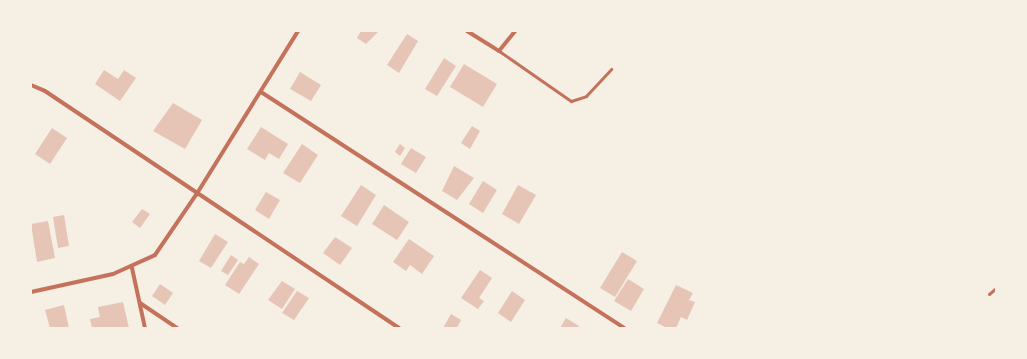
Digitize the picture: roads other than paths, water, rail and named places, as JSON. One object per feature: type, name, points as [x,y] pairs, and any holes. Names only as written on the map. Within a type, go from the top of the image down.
[{"type":"street","points":[[31,292],[132,268],[158,250],[196,195],[298,31]]},
{"type":"street","points":[[467,31],[500,51],[515,31]]},
{"type":"street","points":[[31,85],[45,91],[196,195],[399,328]]},
{"type":"street","points":[[261,92],[624,328]]},
{"type":"street","points":[[132,268],[145,328]]},
{"type":"street","points":[[140,303],[177,328]]},
{"type":"lane","points":[[500,51],[572,101],[586,96],[611,69]]},
{"type":"lane","points":[[989,294],[996,288]]}]
